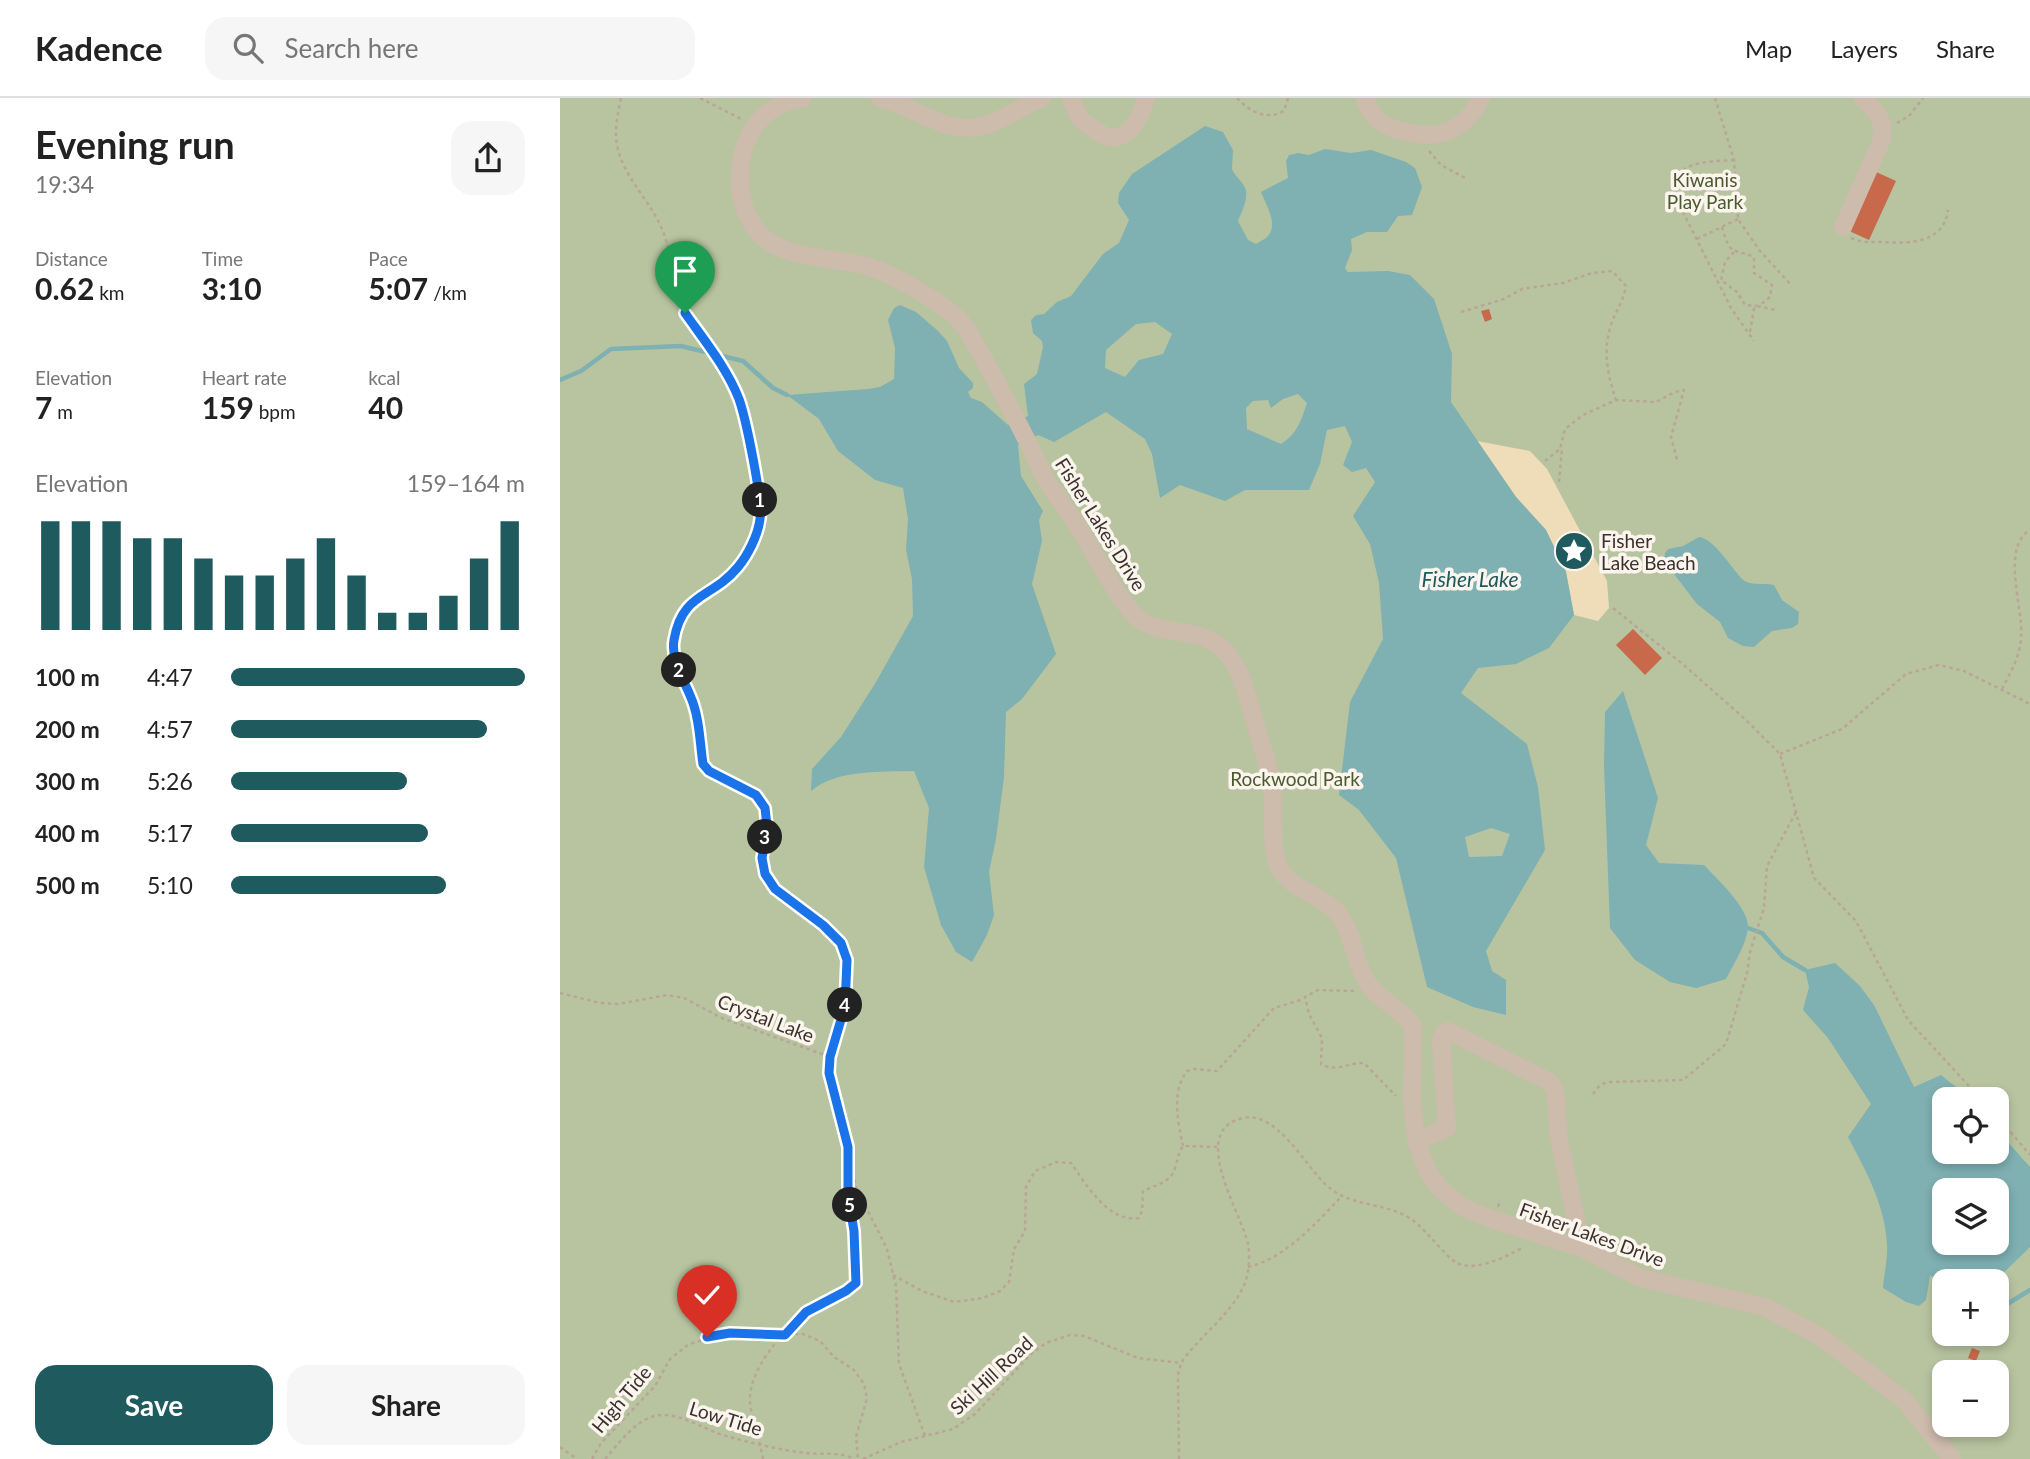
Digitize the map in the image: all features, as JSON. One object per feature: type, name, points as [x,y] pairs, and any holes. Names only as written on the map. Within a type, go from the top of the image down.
[{"type":"street","points":[[755,126],[776,108],[803,98]]},
{"type":"street","points":[[880,98],[949,125],[970,128],[993,122],[1042,98]]},
{"type":"street","points":[[1071,98],[1083,121],[1102,135],[1112,138],[1124,135],[1135,126],[1142,115],[1146,98]]},
{"type":"street","points":[[1365,98],[1372,115],[1383,124],[1425,136],[1436,136],[1456,127],[1474,111],[1481,98]]},
{"type":"street","points":[[1845,231],[1879,148],[1883,124],[1882,118],[1862,98]]},
{"type":"street","name":"Fisher Lakes Drive","points":[[755,126],[742,159],[740,181],[743,206],[755,229],[780,248],[860,264],[881,272],[945,308],[957,318],[969,333],[1015,415],[1049,486],[1075,521],[1136,617],[1158,629],[1203,636],[1221,647],[1234,662],[1242,679],[1268,766],[1278,865],[1295,885],[1330,906],[1338,914],[1370,987],[1413,1026],[1416,1141],[1420,1156],[1438,1186],[1462,1207],[1543,1237],[1582,1248],[1640,1278],[1765,1307],[1821,1337],[1905,1400],[1952,1459]]},
{"type":"street","points":[[1416,1141],[1447,1128],[1441,1041],[1444,1033],[1448,1031],[1550,1082],[1555,1090],[1559,1139],[1582,1248]]},
{"type":"path","name":"Crystal Lake","points":[[560,993],[609,1003],[667,995],[684,998],[722,1018],[830,1057],[845,1006],[847,960],[841,943],[823,925],[775,889],[765,874],[762,858],[767,826],[765,808],[756,795],[709,771],[703,764],[694,705],[678,669],[673,643],[681,614],[691,602],[725,580],[739,566],[755,537],[761,518],[760,496],[739,400],[726,373],[685,313],[672,285],[664,235],[650,205],[628,173],[617,147],[616,123],[621,98]]},
{"type":"path","points":[[700,98],[755,126]]},
{"type":"path","points":[[1237,98],[1254,112],[1276,114],[1283,111],[1288,98]]},
{"type":"path","points":[[1715,98],[1734,159],[1738,219],[1760,251],[1792,286]]},
{"type":"path","points":[[1883,124],[1899,122],[1909,117],[1923,98]]},
{"type":"path","points":[[1425,136],[1428,150],[1435,160],[1465,178]]},
{"type":"path","points":[[1734,159],[1690,166],[1680,171],[1675,180],[1677,200],[1720,281],[1731,308],[1754,341]]},
{"type":"path","points":[[1845,231],[1860,242],[1921,242],[1942,227],[1948,210]]},
{"type":"path","points":[[1697,239],[1738,219]]},
{"type":"path","points":[[1722,227],[1727,244],[1734,252],[1754,257]]},
{"type":"path","points":[[1750,332],[1753,314],[1770,297],[1773,288],[1769,282],[1754,273],[1754,257],[1760,251]]},
{"type":"path","points":[[1720,281],[1725,262],[1734,252]]},
{"type":"path","points":[[1461,312],[1504,299],[1522,289],[1563,283],[1592,273],[1612,271],[1626,286],[1624,298],[1610,327],[1609,338],[1607,376],[1616,400]]},
{"type":"path","points":[[1720,281],[1737,292],[1745,305],[1776,310]]},
{"type":"path","points":[[1559,482],[1567,426],[1583,415],[1616,400],[1656,402],[1684,390],[1671,437],[1678,463]]},
{"type":"path","points":[[1672,395],[1681,404]]},
{"type":"path","points":[[1545,461],[1563,444]]},
{"type":"path","points":[[2002,689],[2017,658],[2022,635],[2015,564],[2016,546],[2022,535],[2030,530]]},
{"type":"path","points":[[1613,608],[1685,666],[1780,754],[1814,878],[1856,921],[1908,1020],[1970,1087]]},
{"type":"path","points":[[1780,754],[1842,729],[1906,674],[1939,665],[1964,671],[2030,705]]},
{"type":"path","points":[[1593,1094],[1600,1085],[1607,1082],[1683,1080],[1726,1044],[1764,908],[1767,866],[1796,812]]},
{"type":"path","points":[[893,1275],[922,1291],[954,1302],[983,1298],[1000,1291],[1009,1282],[1014,1249],[1025,1231],[1026,1187],[1035,1171],[1056,1162],[1071,1163],[1095,1197],[1114,1213],[1130,1220],[1139,1218],[1143,1191],[1162,1184],[1174,1172],[1177,1154],[1183,1146],[1177,1116],[1180,1085],[1187,1071],[1217,1071],[1274,1008],[1304,999],[1307,994],[1318,990],[1348,992],[1370,987]]},
{"type":"path","points":[[1304,999],[1322,1038],[1320,1061],[1324,1066],[1343,1068],[1358,1062],[1364,1063],[1397,1096],[1413,1103]]},
{"type":"path","points":[[830,1057],[829,1073],[856,1187],[887,1249],[893,1275],[898,1364],[925,1436]]},
{"type":"path","points":[[1179,1459],[1178,1375],[1181,1363],[1236,1298],[1245,1282],[1248,1266],[1248,1245],[1220,1167],[1218,1147],[1225,1128],[1233,1122],[1250,1117],[1264,1121],[1280,1132],[1326,1185],[1352,1201],[1403,1214],[1461,1264],[1481,1265],[1543,1237]]},
{"type":"path","points":[[2009,1130],[2030,1155]]},
{"type":"path","points":[[1183,1146],[1218,1147]]},
{"type":"path","points":[[763,1459],[750,1405],[751,1386],[764,1357],[806,1312],[856,1283],[854,1231],[848,1195],[848,1147]]},
{"type":"path","points":[[1248,1266],[1264,1263],[1280,1252],[1315,1224],[1342,1196]]},
{"type":"path","name":"High Tide","points":[[592,1459],[601,1443],[654,1386],[670,1359],[689,1344],[730,1333],[803,1335],[820,1341],[834,1357],[854,1370],[864,1384],[867,1398],[856,1437],[858,1459]]},
{"type":"path","name":"Ski Hill Road","points":[[858,1459],[901,1442],[953,1429],[975,1414],[1031,1354],[1046,1343],[1070,1335],[1084,1336],[1138,1358],[1181,1363]]},
{"type":"path","name":"Low Tide","points":[[605,1459],[622,1438],[651,1417],[662,1415],[678,1418],[727,1437],[806,1453],[845,1454],[858,1459]]},
{"type":"path","points":[[560,1447],[577,1459]]},
{"type":"green space","name":"Rockwood Park","points":[[560,98],[2030,98],[2030,1459],[560,1459]]},
{"type":"sand","name":"Fisher Lake Beach","points":[[1477,441],[1530,451],[1547,469],[1607,581],[1609,608],[1598,621],[1574,615],[1566,572],[1546,530],[1516,497]]},
{"type":"water","name":"Fisher Lake","points":[[1205,126],[1223,132],[1233,150],[1232,169],[1246,192],[1238,221],[1248,240],[1256,244],[1266,238],[1272,228],[1271,215],[1261,192],[1288,178],[1286,161],[1289,155],[1309,155],[1325,149],[1351,153],[1371,150],[1406,162],[1415,168],[1422,187],[1412,215],[1398,216],[1387,232],[1367,232],[1351,239],[1352,250],[1345,268],[1348,272],[1388,271],[1410,275],[1434,299],[1452,354],[1451,402],[1516,497],[1546,530],[1566,572],[1574,615],[1549,648],[1516,664],[1478,668],[1461,693],[1527,744],[1538,787],[1545,850],[1486,951],[1492,971],[1506,980],[1506,1015],[1473,1007],[1427,987],[1396,858],[1359,810],[1339,795],[1350,702],[1383,639],[1379,583],[1370,544],[1353,516],[1375,482],[1366,468],[1352,472],[1343,465],[1352,442],[1345,426],[1327,430],[1320,464],[1309,490],[1245,490],[1225,501],[1180,485],[1160,498],[1152,454],[1145,439],[1106,412],[1054,442],[1038,435],[1018,445],[1021,476],[1043,511],[1039,520],[1042,541],[1032,584],[1056,654],[1022,699],[1006,712],[1004,777],[989,872],[994,915],[987,935],[972,962],[956,952],[941,925],[924,867],[929,808],[914,771],[847,775],[811,791],[812,769],[841,737],[913,616],[912,579],[906,550],[908,519],[903,488],[875,480],[838,451],[819,419],[787,395],[868,389],[880,387],[894,379],[895,348],[888,320],[894,308],[900,305],[916,312],[947,341],[959,368],[973,383],[973,388],[968,392],[971,398],[982,402],[1008,425],[1028,416],[1024,384],[1037,374],[1043,347],[1042,341],[1033,333],[1031,320],[1071,296],[1103,254],[1119,243],[1129,220],[1118,203],[1119,193],[1132,174]],"holes":[[[1155,322],[1172,334],[1163,354],[1139,360],[1125,377],[1105,368],[1106,350],[1136,324]],[[1298,394],[1307,403],[1291,436],[1281,444],[1247,429],[1246,408],[1253,401],[1268,400],[1271,408],[1283,399]],[[1491,828],[1510,834],[1502,856],[1469,857],[1465,837]]]},
{"type":"water","points":[[1699,537],[1710,542],[1742,579],[1753,584],[1774,585],[1782,600],[1799,612],[1798,624],[1792,628],[1772,631],[1754,647],[1743,646],[1728,638],[1720,622],[1697,604],[1664,561],[1668,549],[1683,546]]},
{"type":"water","points":[[1623,691],[1658,798],[1646,845],[1659,863],[1704,865],[1731,894],[1747,920],[1745,941],[1726,979],[1696,988],[1670,982],[1635,960],[1610,928],[1604,766],[1605,712]]},
{"type":"water","points":[[1835,963],[1860,986],[1874,1005],[1914,1087],[1941,1075],[1956,1087],[1932,1087],[1932,1164],[2009,1164],[2009,1143],[2030,1167],[2030,1247],[2007,1269],[1932,1269],[1926,1300],[1919,1306],[1906,1302],[1883,1288],[1887,1249],[1883,1216],[1874,1189],[1848,1137],[1871,1104],[1828,1038],[1803,1010],[1809,987],[1805,970]]},
{"type":"building","points":[[1874,171],[1896,181],[1869,240],[1847,230]]},
{"type":"building","points":[[1489,309],[1492,319],[1485,322],[1481,311]]},
{"type":"building","points":[[1633,629],[1662,658],[1645,675],[1616,645]]},
{"type":"building","points":[[1972,1348],[1980,1351],[1976,1360],[1968,1358]]},
{"type":"waterway","points":[[560,380],[581,371],[611,349],[681,346],[743,361],[773,388],[787,395]]},
{"type":"waterway","points":[[1748,928],[1762,933],[1783,957],[1805,970]]},
{"type":"waterway","points":[[2009,1303],[2030,1290]]},
{"type":"place","name":"Fisher Lake Beach","points":[[1574,551]]},
{"type":"route","points":[[685,313],[726,373],[739,400],[760,496],[761,518],[755,537],[739,566],[725,580],[691,602],[681,614],[673,643],[678,669],[694,705],[703,764],[709,771],[756,795],[765,808],[767,826],[762,858],[765,874],[775,889],[823,925],[841,943],[847,960],[845,1006],[830,1057],[829,1073],[848,1147],[848,1195],[854,1231],[856,1283],[806,1312],[785,1335],[730,1333],[707,1337]]},
{"type":"park label","name":"Kiwanis Play Park","points":[[1705,190]]}]
